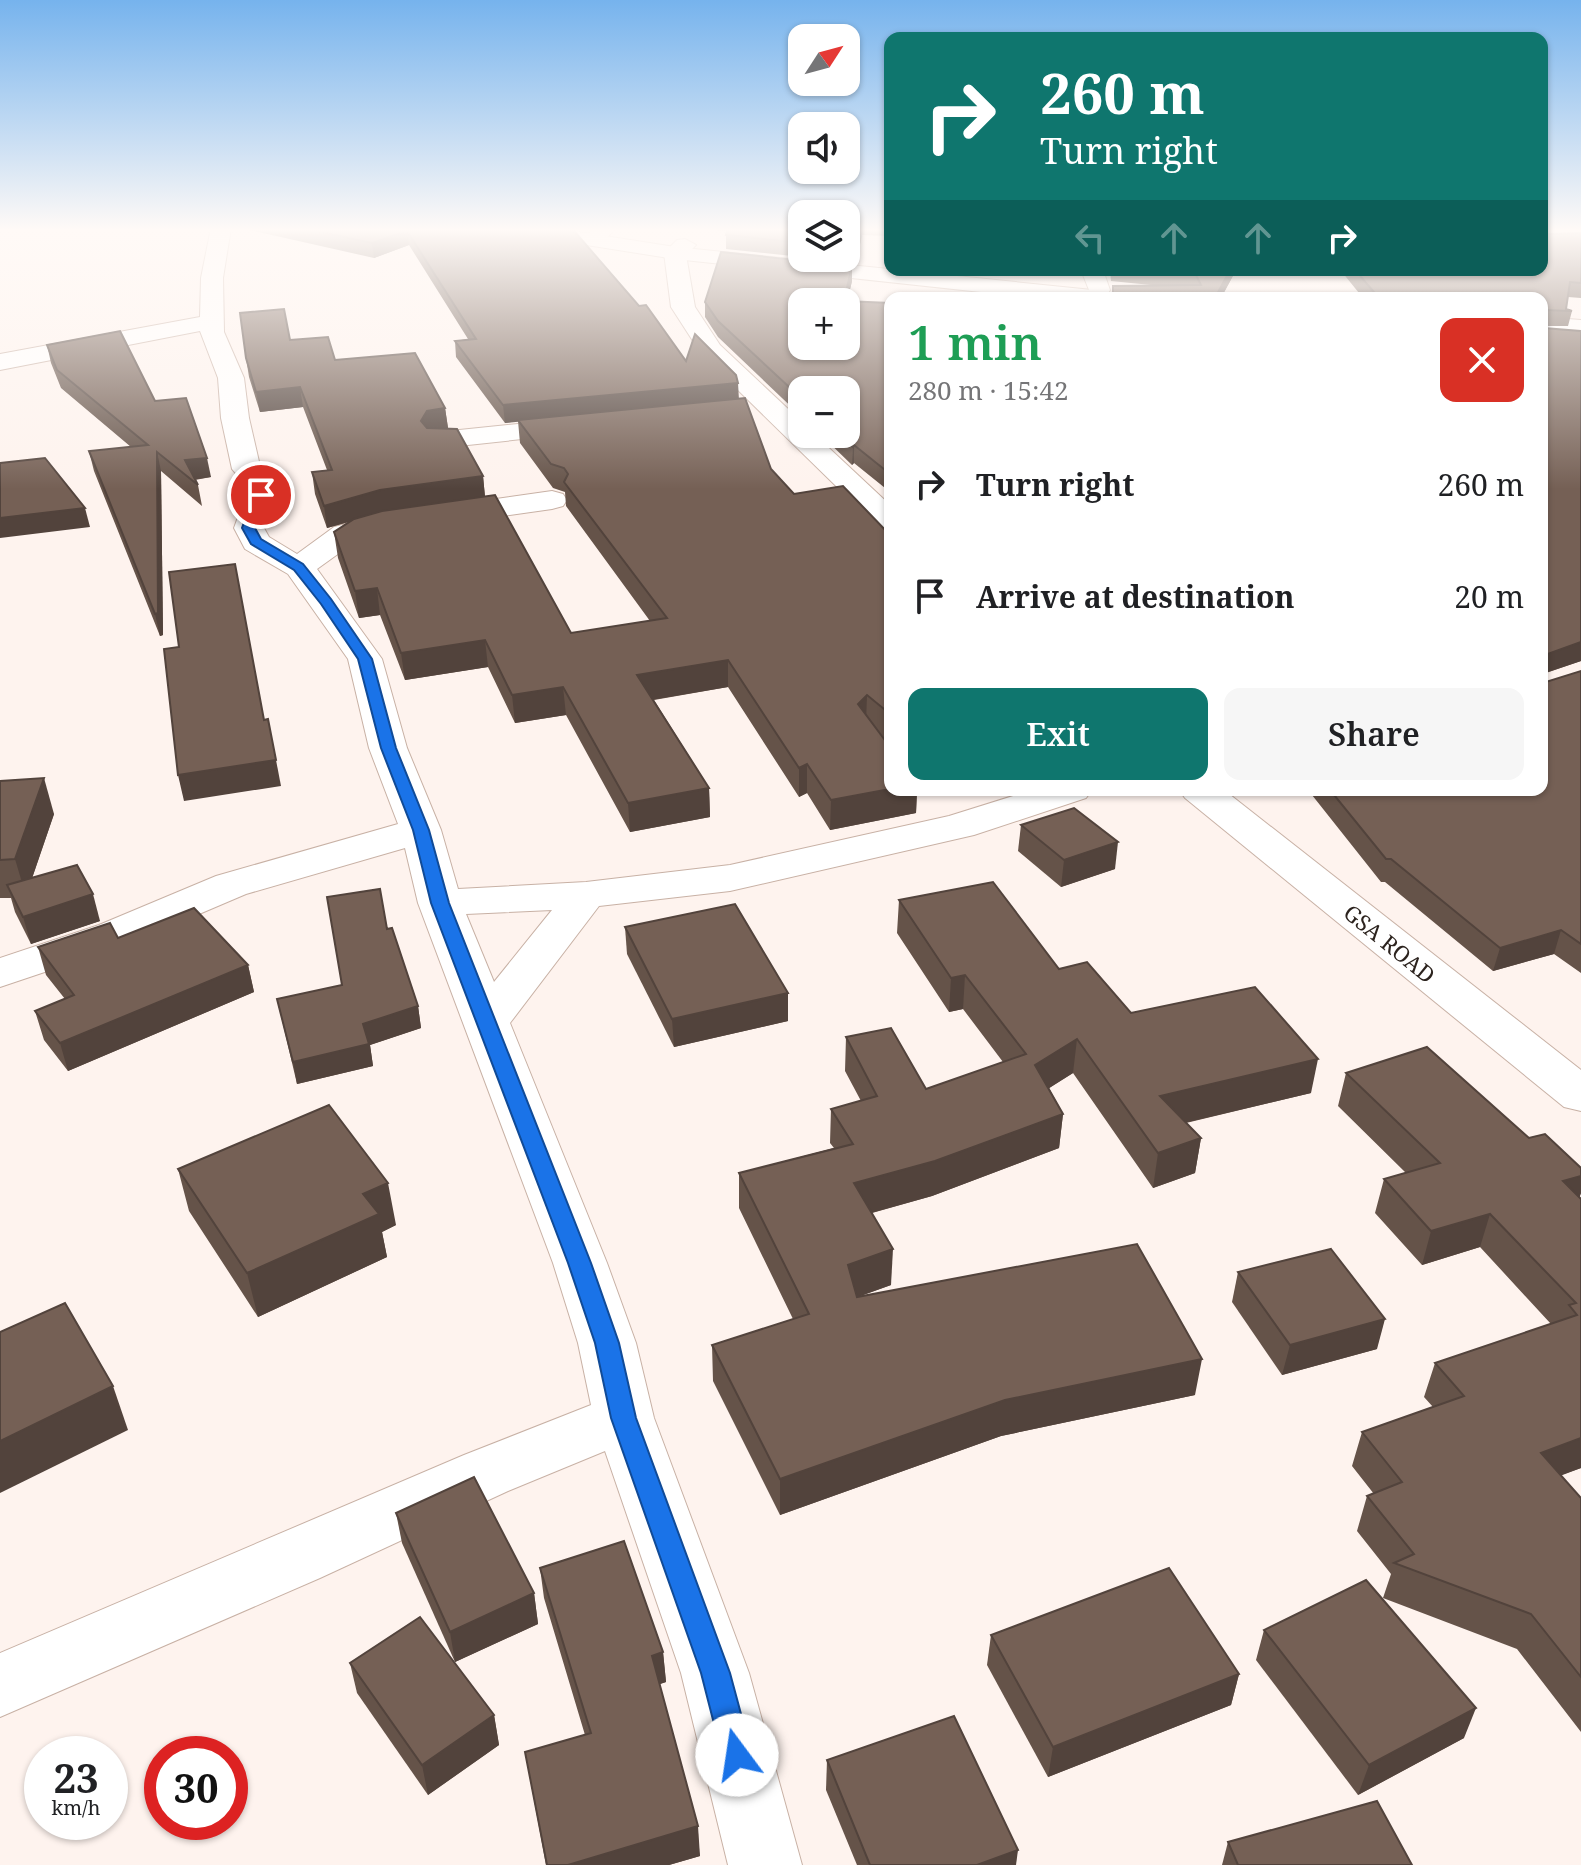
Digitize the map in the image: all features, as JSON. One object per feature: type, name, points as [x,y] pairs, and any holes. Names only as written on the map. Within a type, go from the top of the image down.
[{"type":"main road","points":[[211,315],[212,332],[231,378],[235,418],[246,469],[259,482],[261,495],[249,528],[256,542],[299,567],[365,659],[388,748],[421,830],[440,903],[488,1020],[522,1122],[580,1263],[607,1343],[624,1418],[715,1673],[765,1865]]},
{"type":"main road","points":[[688,315],[711,350],[884,516]]},
{"type":"main road","points":[[0,362],[211,322]]},
{"type":"main road","points":[[1548,324],[1581,327]]},
{"type":"main road","points":[[1548,335],[1581,337]]},
{"type":"main road","points":[[739,410],[770,408]]},
{"type":"main road","points":[[440,440],[598,423]]},
{"type":"main road","points":[[299,567],[345,534],[383,524],[552,500]]},
{"type":"main road","points":[[440,903],[586,895],[730,878],[960,826],[1053,796]]},
{"type":"main road","name":"GSA ROAD","points":[[1207,796],[1581,1095]]},
{"type":"main road","points":[[0,973],[115,934],[231,885],[421,830]]},
{"type":"main road","points":[[488,1020],[586,895]]},
{"type":"main road","points":[[0,1685],[486,1473],[624,1418]]},
{"type":"building","points":[[240,315],[285,315],[290,340],[328,337],[335,360],[415,353],[445,408],[427,411],[421,421],[427,428],[457,429],[483,476],[380,490],[324,506],[312,472],[332,470],[300,387],[256,392],[246,358]]},
{"type":"building","points":[[461,315],[653,315],[686,361],[695,334],[736,375],[738,383],[503,405],[455,341],[476,339]]},
{"type":"building","points":[[714,315],[788,315],[788,360],[860,360],[860,315],[884,315],[884,469],[858,448],[860,376],[788,376],[788,386]]},
{"type":"building","points":[[1548,328],[1581,331],[1581,642],[1548,654]]},
{"type":"building","points":[[120,331],[155,401],[186,398],[207,458],[185,460],[198,485],[157,452],[158,613],[155,614],[89,451],[148,445],[57,370],[47,345]]},
{"type":"building","points":[[745,398],[771,469],[794,494],[843,486],[884,529],[884,709],[867,695],[858,704],[884,739],[884,790],[831,800],[807,764],[799,768],[728,660],[637,675],[709,788],[628,803],[563,687],[512,695],[485,640],[401,653],[377,588],[355,591],[334,532],[354,519],[382,511],[495,495],[571,633],[667,618],[564,482],[568,474],[564,468],[551,464],[518,420]]},
{"type":"building","points":[[45,458],[85,508],[0,518],[0,463]]},
{"type":"building","points":[[235,564],[264,720],[268,719],[276,760],[178,775],[164,649],[179,647],[169,572]]},
{"type":"building","points":[[1581,671],[1581,944],[1561,930],[1500,948],[1391,859],[1386,859],[1335,796],[1548,796],[1548,681]]},
{"type":"building","points":[[44,778],[15,859],[0,860],[0,781]]},
{"type":"building","points":[[1074,808],[1118,842],[1064,860],[1021,825]]},
{"type":"building","points":[[77,865],[93,894],[23,917],[7,885]]},
{"type":"building","points":[[993,882],[1059,969],[1087,962],[1131,1013],[1255,987],[1318,1059],[1160,1096],[1201,1138],[1158,1153],[1077,1039],[1035,1065],[1063,1114],[935,1161],[854,1183],[893,1249],[848,1265],[857,1297],[1137,1244],[1202,1359],[1005,1400],[780,1479],[712,1345],[809,1314],[739,1173],[853,1144],[831,1109],[877,1096],[846,1037],[891,1028],[926,1089],[1026,1054],[965,975],[951,978],[899,900]]},
{"type":"building","points":[[380,889],[387,929],[392,928],[418,1006],[363,1024],[369,1044],[293,1062],[277,999],[342,985],[327,897]]},
{"type":"building","points":[[735,904],[788,993],[672,1019],[625,927]]},
{"type":"building","points":[[194,908],[248,965],[60,1043],[35,1011],[74,995],[38,947],[110,923],[118,938]]},
{"type":"building","points":[[1427,1047],[1529,1138],[1545,1134],[1581,1168],[1581,1176],[1563,1181],[1581,1199],[1581,1438],[1541,1453],[1581,1498],[1581,1677],[1531,1614],[1394,1563],[1414,1554],[1367,1496],[1402,1482],[1362,1432],[1464,1396],[1435,1363],[1577,1315],[1569,1305],[1576,1303],[1490,1214],[1431,1231],[1384,1179],[1440,1163],[1346,1073]]},
{"type":"building","points":[[329,1105],[388,1183],[363,1194],[379,1214],[247,1273],[178,1169]]},
{"type":"building","points":[[1331,1249],[1385,1319],[1290,1345],[1238,1272]]},
{"type":"building","points":[[65,1303],[113,1386],[0,1441],[0,1332]]},
{"type":"building","points":[[474,1477],[534,1593],[450,1632],[396,1513]]},
{"type":"building","points":[[624,1541],[663,1652],[652,1656],[698,1826],[568,1865],[547,1865],[525,1752],[591,1733],[540,1568]]},
{"type":"building","points":[[1169,1568],[1239,1674],[1053,1747],[991,1635]]},
{"type":"building","points":[[1366,1580],[1476,1708],[1369,1765],[1264,1630]]},
{"type":"building","points":[[420,1617],[494,1715],[422,1765],[350,1663]]},
{"type":"building","points":[[954,1716],[1018,1850],[977,1865],[870,1865],[827,1760]]},
{"type":"building","points":[[1377,1801],[1412,1865],[1238,1865],[1228,1842]]},
{"type":"route","points":[[261,495],[249,528],[256,542],[299,567],[365,659],[388,748],[421,830],[440,903],[488,1020],[522,1122],[580,1263],[607,1343],[624,1418],[715,1673],[737,1755]]}]
